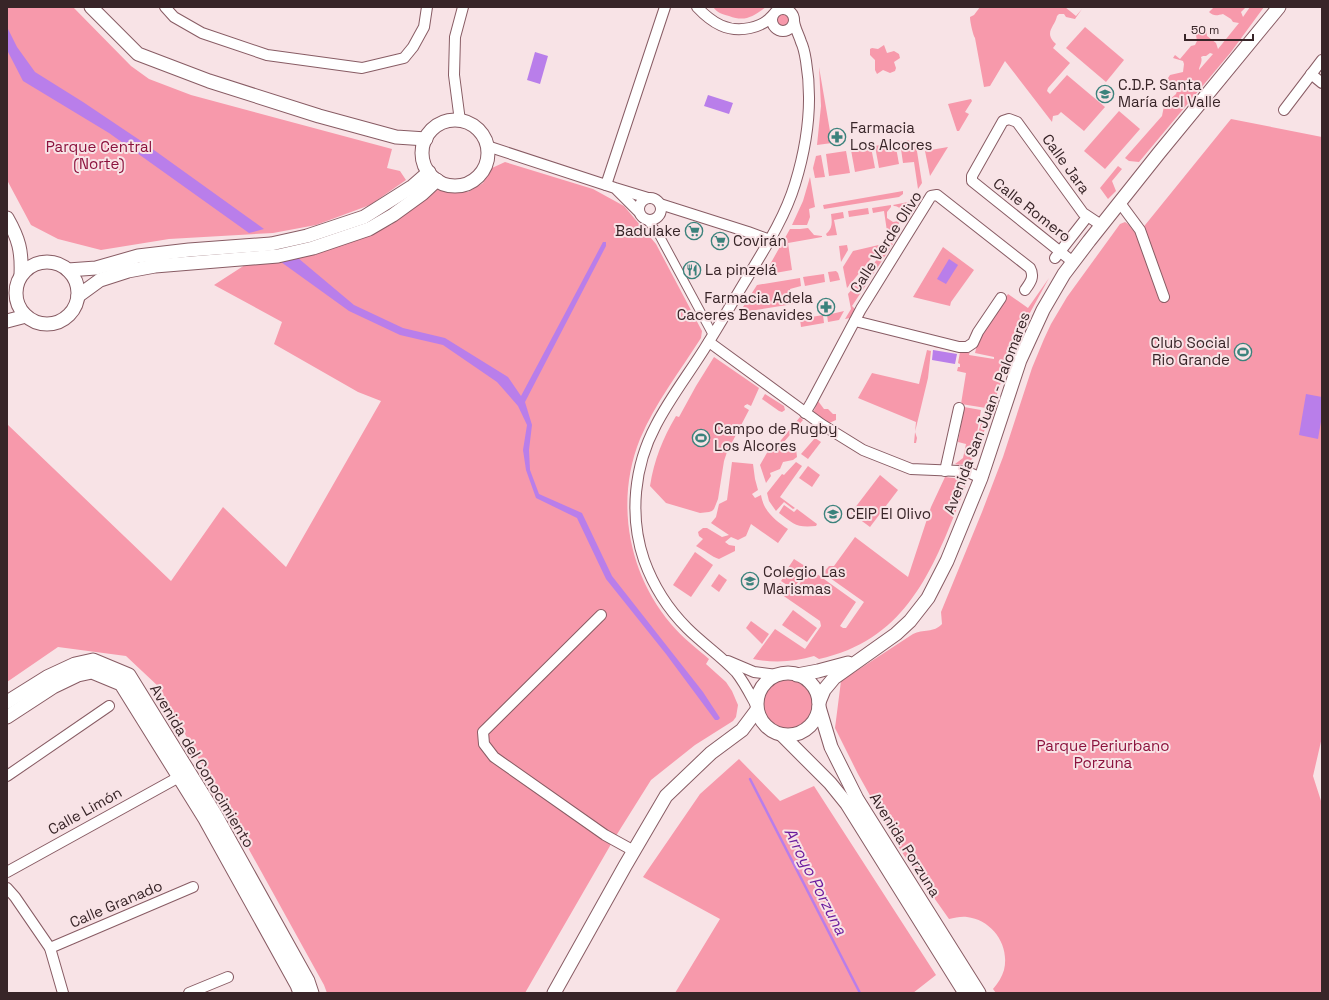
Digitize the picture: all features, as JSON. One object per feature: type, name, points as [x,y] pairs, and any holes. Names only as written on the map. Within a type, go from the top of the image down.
[{"type":"street","points":[[91,7],[138,54],[145,57],[209,81],[319,116],[396,137],[426,138]]},
{"type":"street","points":[[165,7],[174,16],[202,33],[267,55],[362,68],[404,58],[413,47],[424,26],[427,7]]},
{"type":"street","points":[[460,121],[454,75],[455,37],[463,7]]},
{"type":"street","points":[[697,7],[718,25],[736,30],[763,24],[776,11],[782,8],[786,8],[792,13],[795,29],[802,43],[807,74],[807,127],[800,166],[790,197],[770,240],[711,339],[663,412],[650,438],[644,453],[638,482],[635,512],[641,549],[649,572],[659,591],[680,620],[718,655],[740,678],[757,707],[762,722],[778,734]]},
{"type":"street","points":[[1265,24],[1275,7]]},
{"type":"street","points":[[1265,24],[1279,7]]},
{"type":"street","points":[[611,187],[662,8]]},
{"type":"street","points":[[776,11],[774,26],[793,38],[804,56]]},
{"type":"street","points":[[782,31],[790,28],[792,13]]},
{"type":"street","name":"Avenida San Juan - Palomares","points":[[859,659],[896,634],[910,621],[928,598],[947,561],[981,478],[1013,382],[1031,335],[1043,310],[1073,262],[1159,153],[1265,24]]},
{"type":"street","points":[[1284,110],[1322,60]]},
{"type":"street","points":[[1311,74],[1322,83]]},
{"type":"street","name":"Calle Jara","points":[[972,181],[972,176],[1001,123],[1006,119],[1009,119],[1017,122],[1083,213],[1101,225]]},
{"type":"street","points":[[449,121],[460,121],[474,126],[481,132],[487,146],[488,153],[486,164],[480,175],[471,182],[460,186],[451,186],[433,176],[426,169],[422,154],[426,138],[438,125],[449,121]]},
{"type":"street","points":[[487,146],[611,187],[648,198],[653,198],[660,204],[770,240]]},
{"type":"street","points":[[68,270],[96,268],[138,256],[189,250],[271,244],[307,236],[364,217],[413,186],[433,176]]},
{"type":"street","points":[[78,296],[100,280],[128,271],[155,266],[278,256],[313,248],[369,229],[422,194],[433,176]]},
{"type":"street","name":"Calle Romero","points":[[972,181],[1058,255],[1073,262]]},
{"type":"street","points":[[611,187],[638,211],[661,237],[711,339],[804,413],[863,450],[906,468],[923,471],[964,472],[981,478]]},
{"type":"street","name":"Calle Verde Olivo","points":[[804,413],[811,403],[853,324],[929,198],[934,195],[940,197],[1030,268],[1032,271],[1032,278],[1025,290]]},
{"type":"street","points":[[638,211],[640,202],[648,198]]},
{"type":"street","points":[[1120,203],[1140,230],[1164,297]]},
{"type":"street","points":[[647,220],[657,218],[660,214],[660,204]]},
{"type":"street","points":[[1058,255],[1087,217]]},
{"type":"street","points":[[7,218],[15,232],[22,257],[21,275],[12,299],[18,304],[26,316],[34,321],[44,324],[63,320],[76,305],[78,286],[74,277],[68,270],[59,264],[49,262],[38,263],[21,275]]},
{"type":"street","points":[[853,324],[959,347],[967,347],[973,343],[978,332],[1001,298]]},
{"type":"street","points":[[7,321],[26,316]]},
{"type":"street","points":[[853,324],[927,344]]},
{"type":"street","points":[[945,471],[959,408]]},
{"type":"street","points":[[601,615],[483,732],[484,744],[494,757],[605,835],[634,851]]},
{"type":"street","points":[[718,655],[745,670],[777,675]]},
{"type":"street","points":[[554,993],[666,796],[710,752],[742,730],[757,707],[758,696],[762,687],[768,680],[777,675],[787,673],[797,674],[837,667],[859,659]]},
{"type":"street","points":[[731,737],[754,730],[764,729],[778,734],[797,734],[810,727],[814,721],[824,690],[834,678],[859,659]]},
{"type":"street","name":"Avenida del Conocimiento","points":[[7,702],[47,676],[75,664],[93,660],[129,675],[214,814],[308,981],[312,993]]},
{"type":"street","name":"Avenida del Conocimiento","points":[[7,717],[52,687],[78,675],[92,672],[121,684],[205,819],[297,985],[300,993]]},
{"type":"street","points":[[797,674],[805,678],[812,685],[817,693],[819,704]]},
{"type":"street","name":"Avenida Porzuna","points":[[819,704],[831,747],[853,793],[979,993]]},
{"type":"street","points":[[7,776],[109,706]]},
{"type":"street","name":"Avenida Porzuna","points":[[778,734],[830,783],[847,804],[965,993]]},
{"type":"street","name":"Calle Limón","points":[[7,872],[178,777]]},
{"type":"street","name":"Calle Granado","points":[[50,948],[193,887]]},
{"type":"street","points":[[7,888],[16,897],[50,948],[63,993]]},
{"type":"street","points":[[189,993],[228,977]]},
{"type":"green space","name":"Parque Central (Norte)","points":[[7,7],[73,7],[131,66],[149,79],[191,95],[392,149],[387,168],[400,171],[406,180],[370,205],[316,225],[273,233],[169,239],[101,250],[58,239],[31,225],[7,180]]},
{"type":"green space","points":[[713,7],[766,7],[748,18],[740,19],[722,14],[716,11]]},
{"type":"green space","points":[[980,7],[1065,7],[1076,16],[1082,9],[1075,19],[1066,17],[1064,14],[1059,14],[1051,30],[1050,36],[1056,44],[1053,48],[1070,63],[1047,91],[1050,94],[1067,75],[1105,107],[1084,131],[1061,112],[1058,115],[1053,116],[1052,122],[1005,61],[990,86],[984,87],[970,17],[974,15]]},
{"type":"green space","points":[[1214,7],[1246,7],[1241,12],[1243,17],[1250,7],[1264,7],[1231,52],[1139,162],[1129,161],[1125,158],[1162,116],[1164,106],[1176,94],[1177,91],[1171,87],[1168,78],[1170,75],[1183,72],[1184,64],[1183,61],[1173,58],[1175,55],[1180,59],[1191,46],[1195,45],[1197,41],[1196,35],[1206,30],[1207,36],[1216,43],[1218,49],[1239,23],[1233,22],[1223,14],[1214,15],[1209,12]],"holes":[[[1210,53],[1213,54],[1199,70],[1202,61],[1201,57]]]},
{"type":"green space","points":[[783,12],[789,14],[791,20],[789,26],[783,28],[777,26],[775,20],[777,14]]},
{"type":"green space","points":[[1085,27],[1124,60],[1106,82],[1066,48]]},
{"type":"green space","points":[[884,45],[887,53],[894,51],[899,54],[900,58],[894,62],[896,68],[895,71],[890,73],[883,70],[877,74],[875,70],[875,60],[870,55],[870,49],[878,49]]},
{"type":"green space","points":[[819,67],[832,143],[817,145],[821,106]]},
{"type":"green space","points":[[971,99],[972,101],[965,112],[969,114],[959,131],[957,131],[948,104]]},
{"type":"green space","points":[[1119,111],[1140,129],[1105,169],[1084,151]]},
{"type":"green space","name":"Parque Periurbano Porzuna","points":[[1231,119],[1322,137],[1322,737],[1313,776],[1322,804],[1322,993],[996,993],[993,989],[1004,970],[1005,961],[1002,943],[991,928],[976,919],[958,917],[949,919],[901,851],[858,774],[835,728],[841,681],[913,634],[936,629],[942,624],[941,612],[982,512],[1003,457],[1032,368],[1051,324],[1067,297],[1120,224],[1125,222],[1137,235]]},
{"type":"green space","points":[[908,140],[916,145],[922,183],[918,189],[914,162],[903,163],[900,142]]},
{"type":"green space","points":[[895,142],[899,164],[879,168],[875,146]]},
{"type":"green space","points":[[871,147],[875,168],[855,172],[851,150]]},
{"type":"green space","points":[[948,147],[930,176],[925,151]]},
{"type":"green space","points":[[846,151],[850,173],[829,176],[826,154]]},
{"type":"green space","points":[[821,155],[825,177],[815,178],[813,168],[816,156]]},
{"type":"green space","points":[[505,162],[593,189],[624,206],[656,244],[702,331],[701,338],[660,400],[640,439],[632,463],[628,487],[627,511],[630,536],[644,582],[656,604],[671,624],[684,638],[709,659],[706,664],[726,682],[738,705],[736,717],[733,721],[695,745],[651,780],[614,839],[525,993],[327,993],[324,985],[159,687],[126,656],[58,647],[7,682],[7,424],[171,581],[223,507],[286,567],[381,401],[358,392],[274,344],[282,322],[214,285],[248,263],[298,258],[316,254],[391,225],[437,190],[468,192],[483,183],[492,168]]},
{"type":"green space","points":[[1118,166],[1122,169],[1112,181],[1116,191],[1108,199],[1100,188]]},
{"type":"green space","points":[[810,177],[815,207],[809,209],[810,217],[807,225],[792,225],[803,201]]},
{"type":"green space","points":[[903,191],[903,194],[899,197],[824,209],[823,205]]},
{"type":"green space","points":[[913,201],[903,217],[901,209],[893,205]]},
{"type":"green space","points":[[891,205],[887,212],[887,218],[893,222],[900,222],[888,238],[884,211],[873,213],[872,208]]},
{"type":"green space","points":[[868,208],[869,214],[849,217],[848,211]]},
{"type":"green space","points":[[843,212],[844,218],[834,220],[837,235],[827,236],[826,234],[832,225],[831,214]]},
{"type":"green space","points":[[808,228],[814,235],[822,237],[788,243],[792,270],[764,275],[790,229]]},
{"type":"green space","points":[[891,243],[893,244],[852,306],[855,309],[850,318],[845,319],[851,309],[848,294]]},
{"type":"green space","points":[[883,244],[847,288],[843,267],[853,251]]},
{"type":"green space","points":[[847,245],[848,250],[841,262],[839,246]]},
{"type":"green space","points":[[943,247],[974,270],[951,302],[950,306],[913,297]]},
{"type":"green space","points":[[836,271],[840,280],[830,282],[828,272]]},
{"type":"green space","points":[[824,274],[825,282],[805,286],[803,277]]},
{"type":"green space","points":[[800,278],[801,286],[790,289],[793,304],[743,312],[743,307],[757,285]]},
{"type":"green space","points":[[1049,278],[1026,320],[1009,359],[977,452],[973,458],[965,464],[955,464],[963,458],[966,444],[958,442],[964,407],[981,410],[976,439],[986,408],[961,404],[966,373],[957,371],[958,367],[960,367],[960,364],[958,363],[960,352],[934,347],[934,343],[970,351],[969,355],[994,359],[994,357],[975,353],[979,337],[1008,294],[1028,308]]},
{"type":"green space","points":[[844,311],[839,320],[828,322],[827,315]]},
{"type":"green space","points":[[823,315],[824,323],[801,327],[800,319]]},
{"type":"green space","points":[[927,350],[931,351],[928,378],[915,432],[916,422],[858,398],[872,373],[919,384]]},
{"type":"green space","points":[[714,357],[759,388],[751,406],[747,404],[744,407],[749,410],[727,452],[724,461],[718,499],[714,509],[709,512],[700,513],[666,503],[650,486],[657,458],[667,433],[676,416],[679,417]]},
{"type":"green space","points":[[765,394],[784,406],[785,410],[782,412],[779,411],[762,399]]},
{"type":"green space","points":[[818,401],[824,409],[828,409],[833,414],[836,414],[836,420],[827,424],[813,413]]},
{"type":"green space","points":[[800,417],[803,420],[782,444],[796,449],[797,457],[793,460],[783,462],[780,469],[770,473],[771,476],[766,483],[760,465],[768,451],[777,445]]},
{"type":"green space","points":[[915,432],[917,438],[916,443],[914,443]]},
{"type":"green space","points":[[815,438],[821,442],[808,459],[801,454]]},
{"type":"green space","points":[[732,462],[753,464],[758,490],[752,494],[755,498],[761,495],[767,511],[788,529],[778,543],[751,524],[746,536],[738,540],[731,537],[725,542],[729,545],[735,546],[735,551],[719,559],[696,546],[703,539],[699,536],[698,532],[703,528],[707,528],[722,537],[729,535],[711,523],[716,517],[719,504],[727,500]]},
{"type":"green space","points":[[796,462],[802,466],[780,497],[795,508],[793,509],[784,502],[776,511],[769,501],[767,493],[782,474],[784,475]]},
{"type":"green space","points":[[808,466],[820,475],[812,487],[799,478]]},
{"type":"green space","points":[[880,475],[898,490],[870,527],[851,513]]},
{"type":"green space","points":[[945,477],[963,479],[967,483],[944,540],[931,567],[916,592],[899,615],[877,634],[851,649],[819,659],[814,656],[799,660],[784,661],[753,659],[775,629],[805,649],[821,626],[820,621],[775,590],[780,583],[793,593],[810,569],[856,602],[840,626],[846,628],[864,602],[823,573],[829,566],[834,566],[855,537],[908,577],[931,507]]},
{"type":"green space","points":[[784,505],[794,512],[797,509],[817,524],[816,526],[799,526],[792,522],[779,513]]},
{"type":"green space","points":[[695,552],[713,565],[691,597],[673,585]]},
{"type":"green space","points":[[794,559],[808,568],[793,589],[781,581]]},
{"type":"green space","points":[[719,574],[727,580],[719,592],[711,586]]},
{"type":"green space","points":[[793,610],[817,628],[807,642],[782,625]]},
{"type":"green space","points":[[751,621],[769,634],[762,644],[746,628]]},
{"type":"green space","points":[[788,680],[797,682],[805,687],[810,695],[812,704],[810,713],[805,721],[797,726],[788,728],[779,726],[771,721],[766,713],[764,704],[766,695],[771,687],[779,682]]},
{"type":"green space","points":[[739,759],[780,801],[814,786],[936,975],[913,993],[675,993],[720,919],[643,877],[700,794]]},
{"type":"shaded area","points":[[7,27],[17,47],[35,72],[147,145],[264,229],[249,233],[109,133],[23,81],[7,50]]},
{"type":"shaded area","points":[[535,52],[548,56],[540,84],[527,80]]},
{"type":"shaded area","points":[[708,95],[733,103],[729,114],[704,106]]},
{"type":"shaded area","points":[[603,242],[606,242],[606,246],[525,402],[532,425],[529,450],[530,470],[539,494],[582,513],[612,576],[703,692],[720,718],[718,720],[715,720],[666,654],[606,579],[577,518],[536,498],[526,470],[523,450],[527,425],[518,406],[497,382],[443,345],[400,335],[349,311],[281,262],[298,258],[354,305],[403,328],[445,338],[508,377],[521,396]]},
{"type":"shaded area","points":[[949,259],[958,265],[946,284],[937,279]]},
{"type":"shaded area","points":[[933,350],[957,354],[955,364],[932,360]]},
{"type":"shaded area","points":[[1306,394],[1322,397],[1322,416],[1318,439],[1299,435]]},
{"type":"waterway","name":"Arroyo Porzuna","points":[[750,779],[860,993]]},
{"type":"place","name":"C.D.P. Santa María del Valle","points":[[1105,94]]},
{"type":"place","name":"Farmacia Los Alcores","points":[[837,137]]},
{"type":"place","name":"Badulake","points":[[694,231]]},
{"type":"place","name":"Covirán","points":[[720,241]]},
{"type":"place","name":"La pinzelá","points":[[692,270]]},
{"type":"place","name":"Farmacia Adela Caceres Benavides","points":[[826,307]]},
{"type":"place","name":"Club Social Rio Grande","points":[[1243,352]]},
{"type":"place","name":"Campo de Rugby Los Alcores","points":[[701,438]]},
{"type":"place","name":"CEIP El Olivo","points":[[833,514]]},
{"type":"place","name":"Colegio Las Marismas","points":[[750,581]]}]
